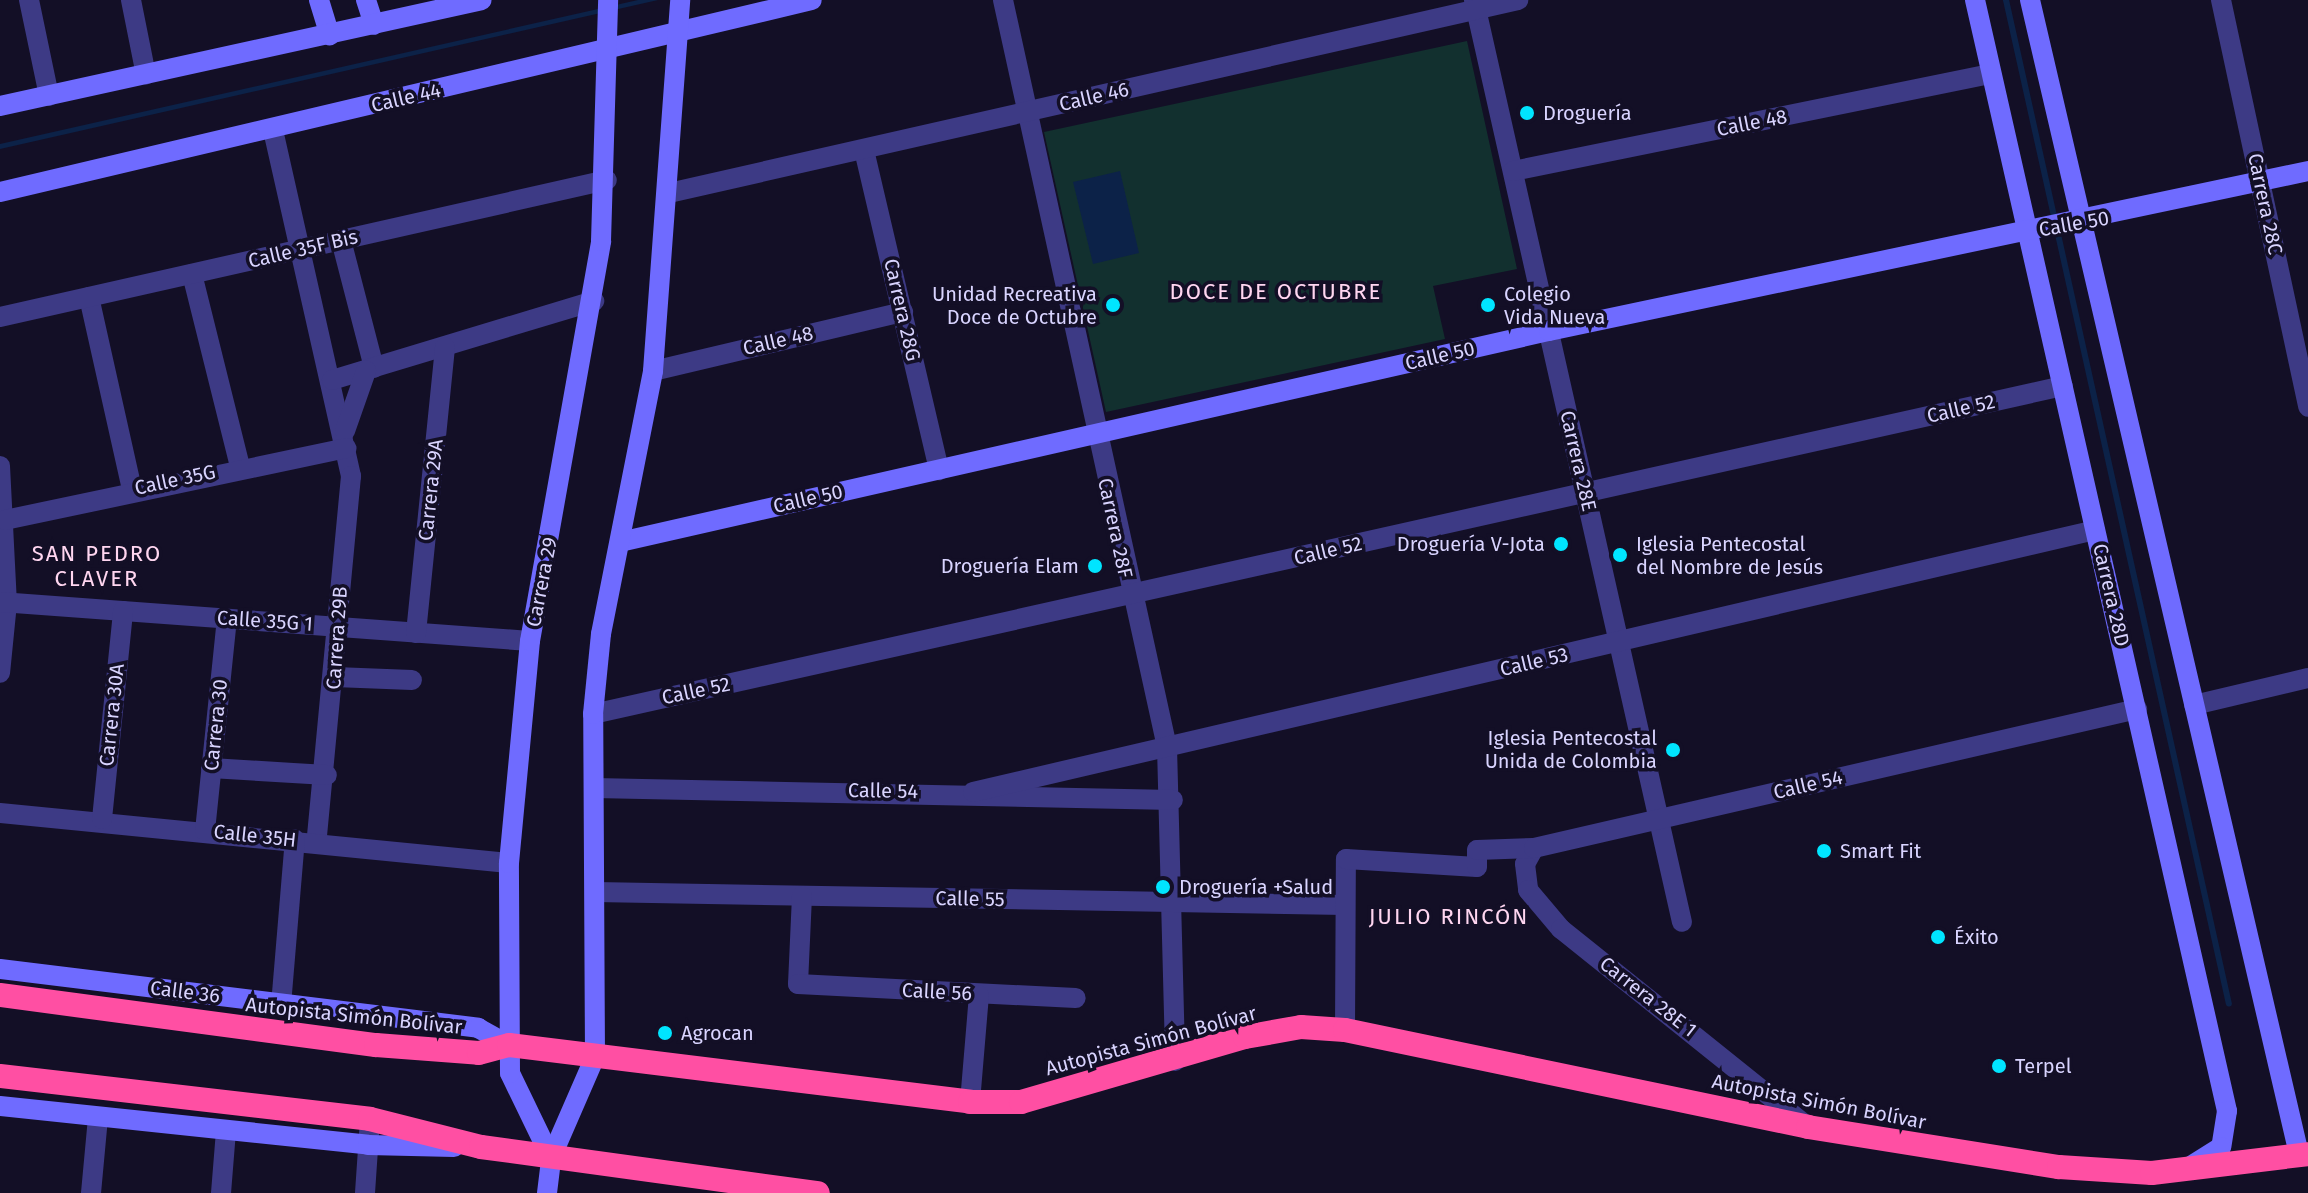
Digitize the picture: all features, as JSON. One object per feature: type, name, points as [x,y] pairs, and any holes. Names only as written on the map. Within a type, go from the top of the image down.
[{"type":"highway","name":"Autopista Simón Bolívar","points":[[0,995],[376,1045],[479,1053],[509,1045],[970,1102],[1021,1102],[1175,1061],[1245,1037],[1301,1027],[1345,1030],[1808,1127],[2059,1167],[2183,1171],[2304,1154]]},
{"type":"highway","points":[[0,1076],[370,1119],[481,1147],[704,1186],[818,1193]]},
{"type":"street","points":[[29,0],[49,96]]},
{"type":"street","points":[[131,0],[146,75]]},
{"type":"street","points":[[319,0],[330,35]]},
{"type":"street","points":[[366,0],[374,25]]},
{"type":"street","points":[[0,106],[481,0]]},
{"type":"street","name":"Carrera 29","points":[[551,1158],[510,1073],[509,863],[530,641],[594,301],[607,180],[608,0]]},
{"type":"street","points":[[547,1193],[551,1158],[595,1057],[593,714],[620,542],[653,371],[669,193],[680,0]]},
{"type":"street","name":"Calle 44","points":[[0,192],[273,130],[679,26],[812,0]]},
{"type":"street","name":"Carrera 28F","points":[[1003,0],[1130,596],[1167,747],[1173,800],[1175,1061]]},
{"type":"street","name":"Calle 46","points":[[669,193],[1027,112],[1475,4],[1518,0]]},
{"type":"street","name":"Carrera 28D","points":[[1975,0],[2032,231],[2063,386],[2227,1111],[2221,1147],[2183,1171]]},
{"type":"street","points":[[2030,0],[2194,705],[2304,1154]]},
{"type":"street","name":"Carrera 28C","points":[[2221,0],[2308,407]]},
{"type":"street","name":"Carrera 28E","points":[[1475,4],[1682,922]]},
{"type":"street","name":"Calle 48","points":[[1513,171],[1991,74]]},
{"type":"street","name":"Carrera 29B","points":[[273,130],[346,440],[335,677],[327,775],[316,843]]},
{"type":"street","name":"Carrera 28G","points":[[864,150],[939,470]]},
{"type":"street","name":"Calle 50","points":[[620,542],[1549,331],[2080,223],[2308,171]]},
{"type":"street","name":"Calle 35F Bis","points":[[0,317],[607,180]]},
{"type":"street","points":[[341,240],[370,370]]},
{"type":"street","points":[[192,274],[240,466]]},
{"type":"street","points":[[89,297],[132,489]]},
{"type":"street","points":[[332,380],[594,301]]},
{"type":"street","name":"Calle 48","points":[[653,371],[903,312]]},
{"type":"street","name":"Carrera 29A","points":[[416,633],[445,347]]},
{"type":"street","name":"Carrera 29B","points":[[346,440],[370,370]]},
{"type":"street","name":"Calle 52","points":[[593,714],[2063,386]]},
{"type":"street","name":"Calle 35G","points":[[5,520],[346,440]]},
{"type":"street","points":[[0,466],[5,520],[0,673]]},
{"type":"street","name":"Calle 53","points":[[973,792],[2095,530]]},
{"type":"street","name":"Calle 35G 1","points":[[4,602],[530,641]]},
{"type":"street","name":"Carrera 30A","points":[[102,819],[123,611]]},
{"type":"street","name":"Carrera 30","points":[[205,831],[227,619]]},
{"type":"street","points":[[335,677],[412,680]]},
{"type":"street","points":[[2194,705],[2308,678]]},
{"type":"street","name":"Calle 54","points":[[1345,905],[1346,859],[1477,867],[1477,850],[1534,848],[2137,709]]},
{"type":"street","points":[[211,768],[327,775]]},
{"type":"street","name":"Calle 54","points":[[594,788],[973,792],[1173,800]]},
{"type":"street","name":"Calle 35H","points":[[0,813],[102,819],[509,863]]},
{"type":"street","points":[[281,1005],[295,840]]},
{"type":"street","name":"Carrera 28E 1","points":[[1534,848],[1525,864],[1528,890],[1561,929],[1808,1127]]},
{"type":"street","name":"Calle 55","points":[[595,892],[1345,905]]},
{"type":"street","name":"Calle 56","points":[[802,896],[798,984],[1076,998]]},
{"type":"street","points":[[1345,905],[1345,1030]]},
{"type":"street","name":"Calle 36","points":[[0,969],[478,1028],[509,1045]]},
{"type":"street","points":[[970,1102],[979,995]]},
{"type":"street","points":[[0,1106],[368,1145],[481,1147]]},
{"type":"street","points":[[91,1193],[98,1117]]},
{"type":"street","points":[[365,1193],[370,1119]]},
{"type":"street","points":[[221,1193],[226,1131]]},
{"type":"green space","points":[[1467,41],[1517,269],[1433,286],[1445,339],[1106,412],[1044,132]]},
{"type":"water","points":[[638,0],[658,0],[0,149],[0,144]]},
{"type":"water","points":[[1120,171],[1139,253],[1093,264],[1073,182]]},
{"type":"waterway","points":[[2006,0],[2229,1004]]},
{"type":"place","name":"Droguería","points":[[1527,113]]},
{"type":"place","name":"Unidad Recreativa Doce de Octubre","points":[[1113,305]]},
{"type":"place","name":"Colegio Vida Nueva","points":[[1488,305]]},
{"type":"place","name":"Droguería V-Jota","points":[[1561,544]]},
{"type":"place","name":"Iglesia Pentecostal del Nombre de Jesús","points":[[1620,555]]},
{"type":"place","name":"Droguería Elam","points":[[1095,566]]},
{"type":"place","name":"Iglesia Pentecostal Unida de Colombia","points":[[1673,750]]},
{"type":"place","name":"Smart Fit","points":[[1824,851]]},
{"type":"place","name":"Droguería +Salud","points":[[1163,887]]},
{"type":"place","name":"Éxito","points":[[1938,937]]},
{"type":"place","name":"Agrocan","points":[[665,1033]]},
{"type":"place","name":"Terpel","points":[[1999,1066]]},
{"type":"district","name":"DOCE DE OCTUBRE","points":[[1276,292]]},
{"type":"district","name":"SAN PEDRO CLAVER","points":[[97,566]]},
{"type":"district","name":"JULIO RINCÓN","points":[[1449,917]]}]
